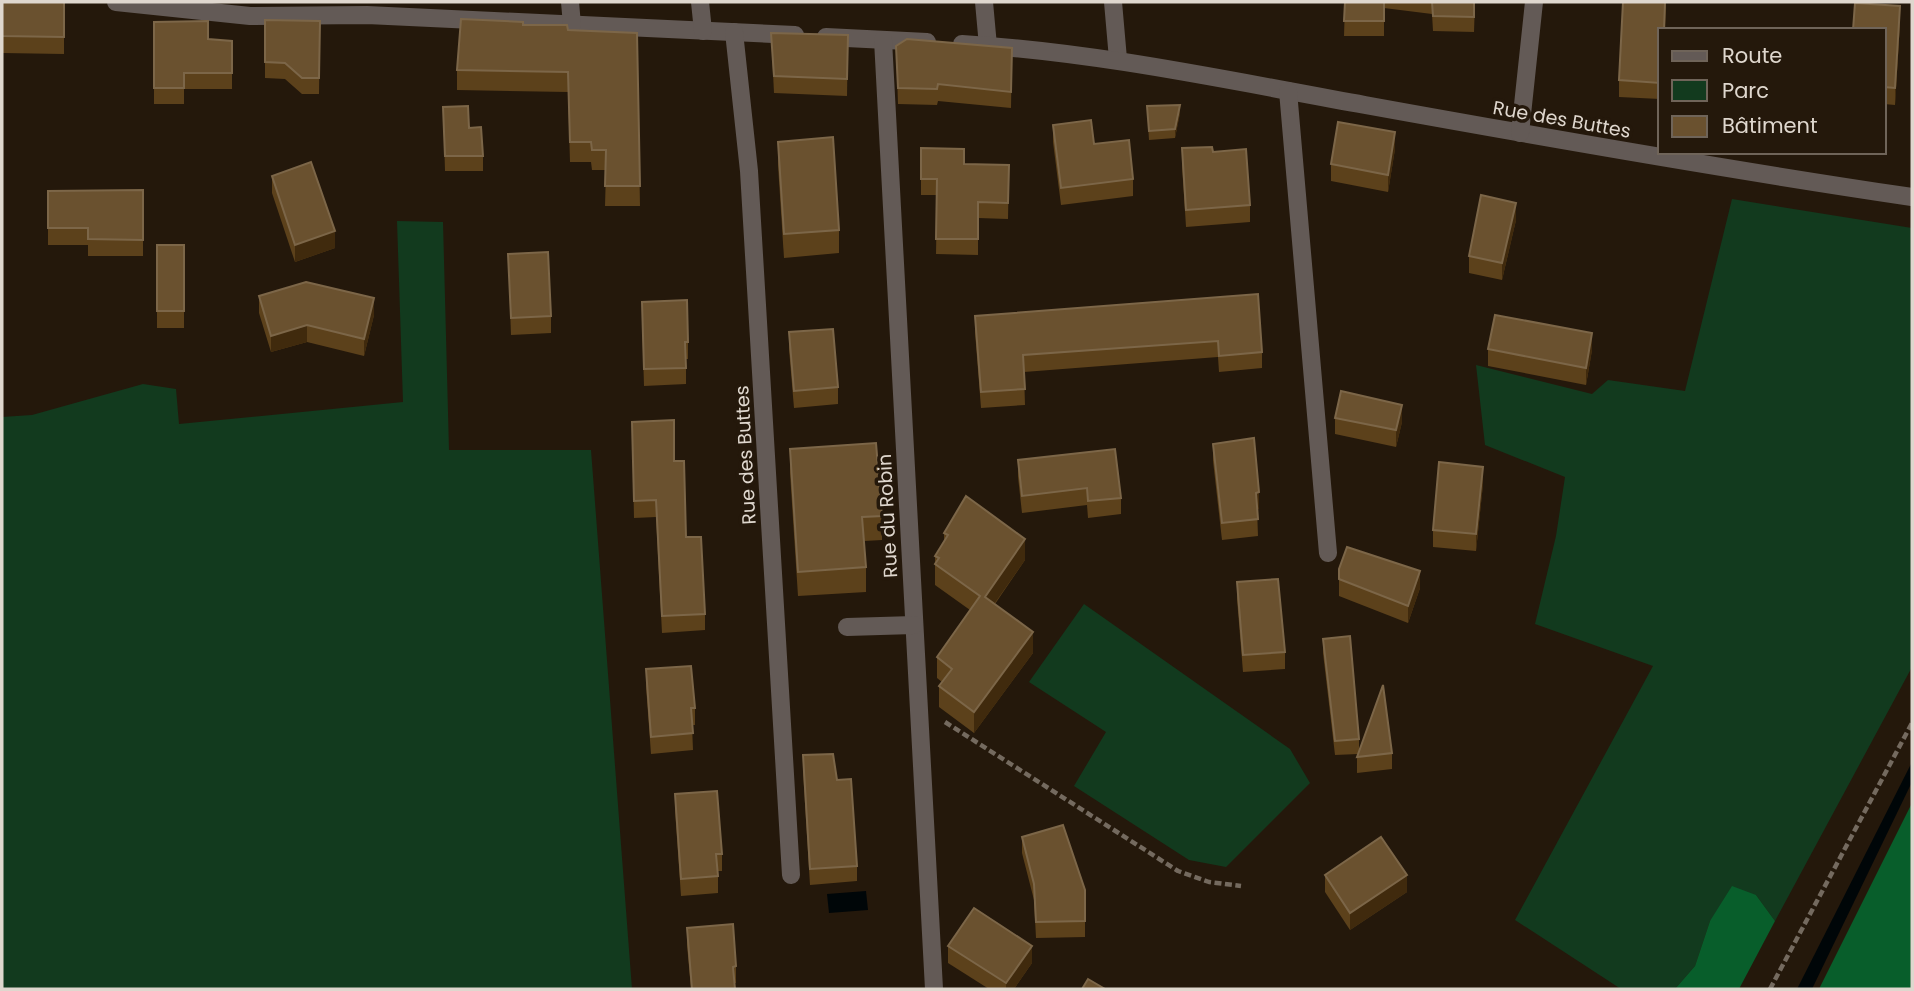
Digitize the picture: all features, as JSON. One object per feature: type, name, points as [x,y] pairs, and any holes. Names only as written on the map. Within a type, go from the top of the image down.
[{"type":"street","name":"Rue des Buttes","points":[[116,2],[250,16],[356,8],[572,24],[988,46],[1118,59],[1520,133],[1912,197]]},
{"type":"street","points":[[570,2],[572,24]]},
{"type":"street","points":[[700,2],[703,31]]},
{"type":"street","points":[[984,2],[988,46]]},
{"type":"street","points":[[1113,2],[1118,59]]},
{"type":"street","points":[[1520,133],[1534,2]]},
{"type":"street","name":"Rue des Buttes","points":[[734,32],[749,171],[791,875]]},
{"type":"street","name":"Rue du Robin","points":[[883,40],[934,989]]},
{"type":"street","points":[[1288,91],[1328,553]]},
{"type":"street","points":[[847,627],[914,625]]},
{"type":"path","points":[[919,706],[1178,872],[1209,882],[1241,886]]},
{"type":"path","points":[[1770,989],[1912,723]]},
{"type":"green space","points":[[1732,199],[1912,228],[1912,667],[1775,921],[1756,895],[1710,921],[1695,966],[1675,989],[1621,989],[1515,920],[1653,666],[1535,624],[1556,536],[1565,477],[1485,445],[1476,365],[1592,394],[1608,380],[1685,391]]},
{"type":"green space","points":[[397,221],[443,222],[449,450],[591,450],[632,989],[2,989],[2,417],[32,415],[143,384],[176,389],[179,424],[403,402]]},
{"type":"green space","points":[[1084,604],[1290,749],[1310,783],[1226,867],[1189,860],[1074,786],[1106,732],[1029,682]]},
{"type":"green space","points":[[1912,803],[1912,989],[1819,989]]},
{"type":"green space","points":[[1732,886],[1756,895],[1775,921],[1739,989],[1675,989],[1695,966],[1710,921]]},
{"type":"shaded area","points":[[1912,762],[1912,782],[1812,989],[1797,989]]},
{"type":"shaded area","points":[[866,891],[868,910],[829,913],[827,894]]},
{"type":"building","points":[[2,2],[64,2],[64,37],[2,36]]},
{"type":"building","points":[[1345,2],[1384,2],[1384,21],[1344,21]]},
{"type":"building","points":[[1432,2],[1474,2],[1474,17],[1433,16]]},
{"type":"building","points":[[1623,2],[1665,2],[1664,28],[1658,28],[1658,83],[1619,80]]},
{"type":"building","points":[[1855,3],[1900,6],[1895,88],[1886,87],[1886,28],[1853,28]]},
{"type":"building","points":[[461,19],[523,22],[523,25],[567,25],[568,30],[637,33],[640,186],[605,186],[606,150],[592,150],[591,142],[570,142],[568,72],[457,70]]},
{"type":"building","points":[[265,20],[320,21],[319,78],[302,78],[285,63],[265,62]]},
{"type":"building","points":[[208,21],[208,39],[232,41],[232,73],[184,73],[184,88],[154,88],[154,22]]},
{"type":"building","points":[[771,33],[848,35],[847,79],[774,76]]},
{"type":"building","points":[[907,39],[1012,48],[1011,92],[938,84],[937,89],[898,88],[896,46]]},
{"type":"building","points":[[1180,105],[1175,129],[1149,131],[1147,106]]},
{"type":"building","points":[[468,106],[469,128],[481,127],[483,156],[445,156],[443,107]]},
{"type":"building","points":[[1091,120],[1094,144],[1129,140],[1133,179],[1061,188],[1053,125]]},
{"type":"building","points":[[1338,122],[1395,132],[1388,175],[1331,164]]},
{"type":"building","points":[[833,137],[839,230],[784,234],[778,142]]},
{"type":"building","points":[[1212,147],[1213,152],[1246,149],[1250,205],[1186,210],[1182,148]]},
{"type":"building","points":[[921,148],[964,149],[964,164],[1009,165],[1008,203],[978,202],[978,239],[936,239],[937,179],[921,179]]},
{"type":"building","points":[[311,162],[335,231],[295,245],[272,176]]},
{"type":"building","points":[[143,190],[143,240],[88,239],[88,228],[48,228],[48,191]]},
{"type":"building","points":[[1481,195],[1516,203],[1502,263],[1469,256]]},
{"type":"building","points":[[157,245],[184,245],[184,311],[157,311]]},
{"type":"building","points":[[548,252],[551,316],[511,318],[508,254]]},
{"type":"building","points":[[306,282],[374,298],[364,339],[307,325],[271,336],[259,296]]},
{"type":"building","points":[[1258,294],[1262,352],[1219,356],[1218,341],[1023,355],[1025,389],[981,392],[975,316]]},
{"type":"building","points":[[687,300],[686,368],[644,369],[642,302]]},
{"type":"building","points":[[1495,315],[1592,333],[1586,368],[1488,349]]},
{"type":"building","points":[[833,329],[838,387],[794,391],[789,332]]},
{"type":"building","points":[[1341,391],[1402,405],[1396,430],[1335,418]]},
{"type":"building","points":[[674,420],[674,461],[684,461],[686,537],[701,537],[705,614],[662,616],[656,500],[634,501],[632,422]]},
{"type":"building","points":[[1254,438],[1259,492],[1256,493],[1258,519],[1222,523],[1213,444]]},
{"type":"building","points":[[876,443],[882,516],[862,517],[866,567],[798,572],[790,449]]},
{"type":"building","points":[[1115,449],[1121,498],[1088,501],[1087,488],[1022,496],[1018,460]]},
{"type":"building","points":[[1439,462],[1483,467],[1476,534],[1433,530]]},
{"type":"building","points":[[966,496],[1025,539],[985,597],[1033,632],[974,712],[939,686],[952,669],[937,657],[980,596],[935,564],[939,558],[935,556],[948,535],[944,533]]},
{"type":"building","points":[[1347,547],[1420,571],[1408,606],[1339,579],[1339,569]]},
{"type":"building","points":[[1278,579],[1285,652],[1243,655],[1237,582]]},
{"type":"building","points":[[1350,636],[1359,739],[1335,741],[1323,639]]},
{"type":"building","points":[[691,666],[695,708],[691,708],[693,733],[651,737],[646,669]]},
{"type":"building","points":[[1383,685],[1392,753],[1357,757]]},
{"type":"building","points":[[833,754],[837,780],[851,779],[857,866],[810,869],[803,755]]},
{"type":"building","points":[[717,791],[722,854],[716,854],[718,876],[681,879],[675,794]]},
{"type":"building","points":[[1063,825],[1085,890],[1085,921],[1036,922],[1034,884],[1022,837]]},
{"type":"building","points":[[1381,837],[1407,875],[1350,913],[1325,875]]},
{"type":"building","points":[[974,908],[1032,946],[1006,983],[948,946]]},
{"type":"building","points":[[733,924],[735,989],[692,989],[687,928]]},
{"type":"building","points":[[1088,979],[1105,989],[1082,989]]}]
